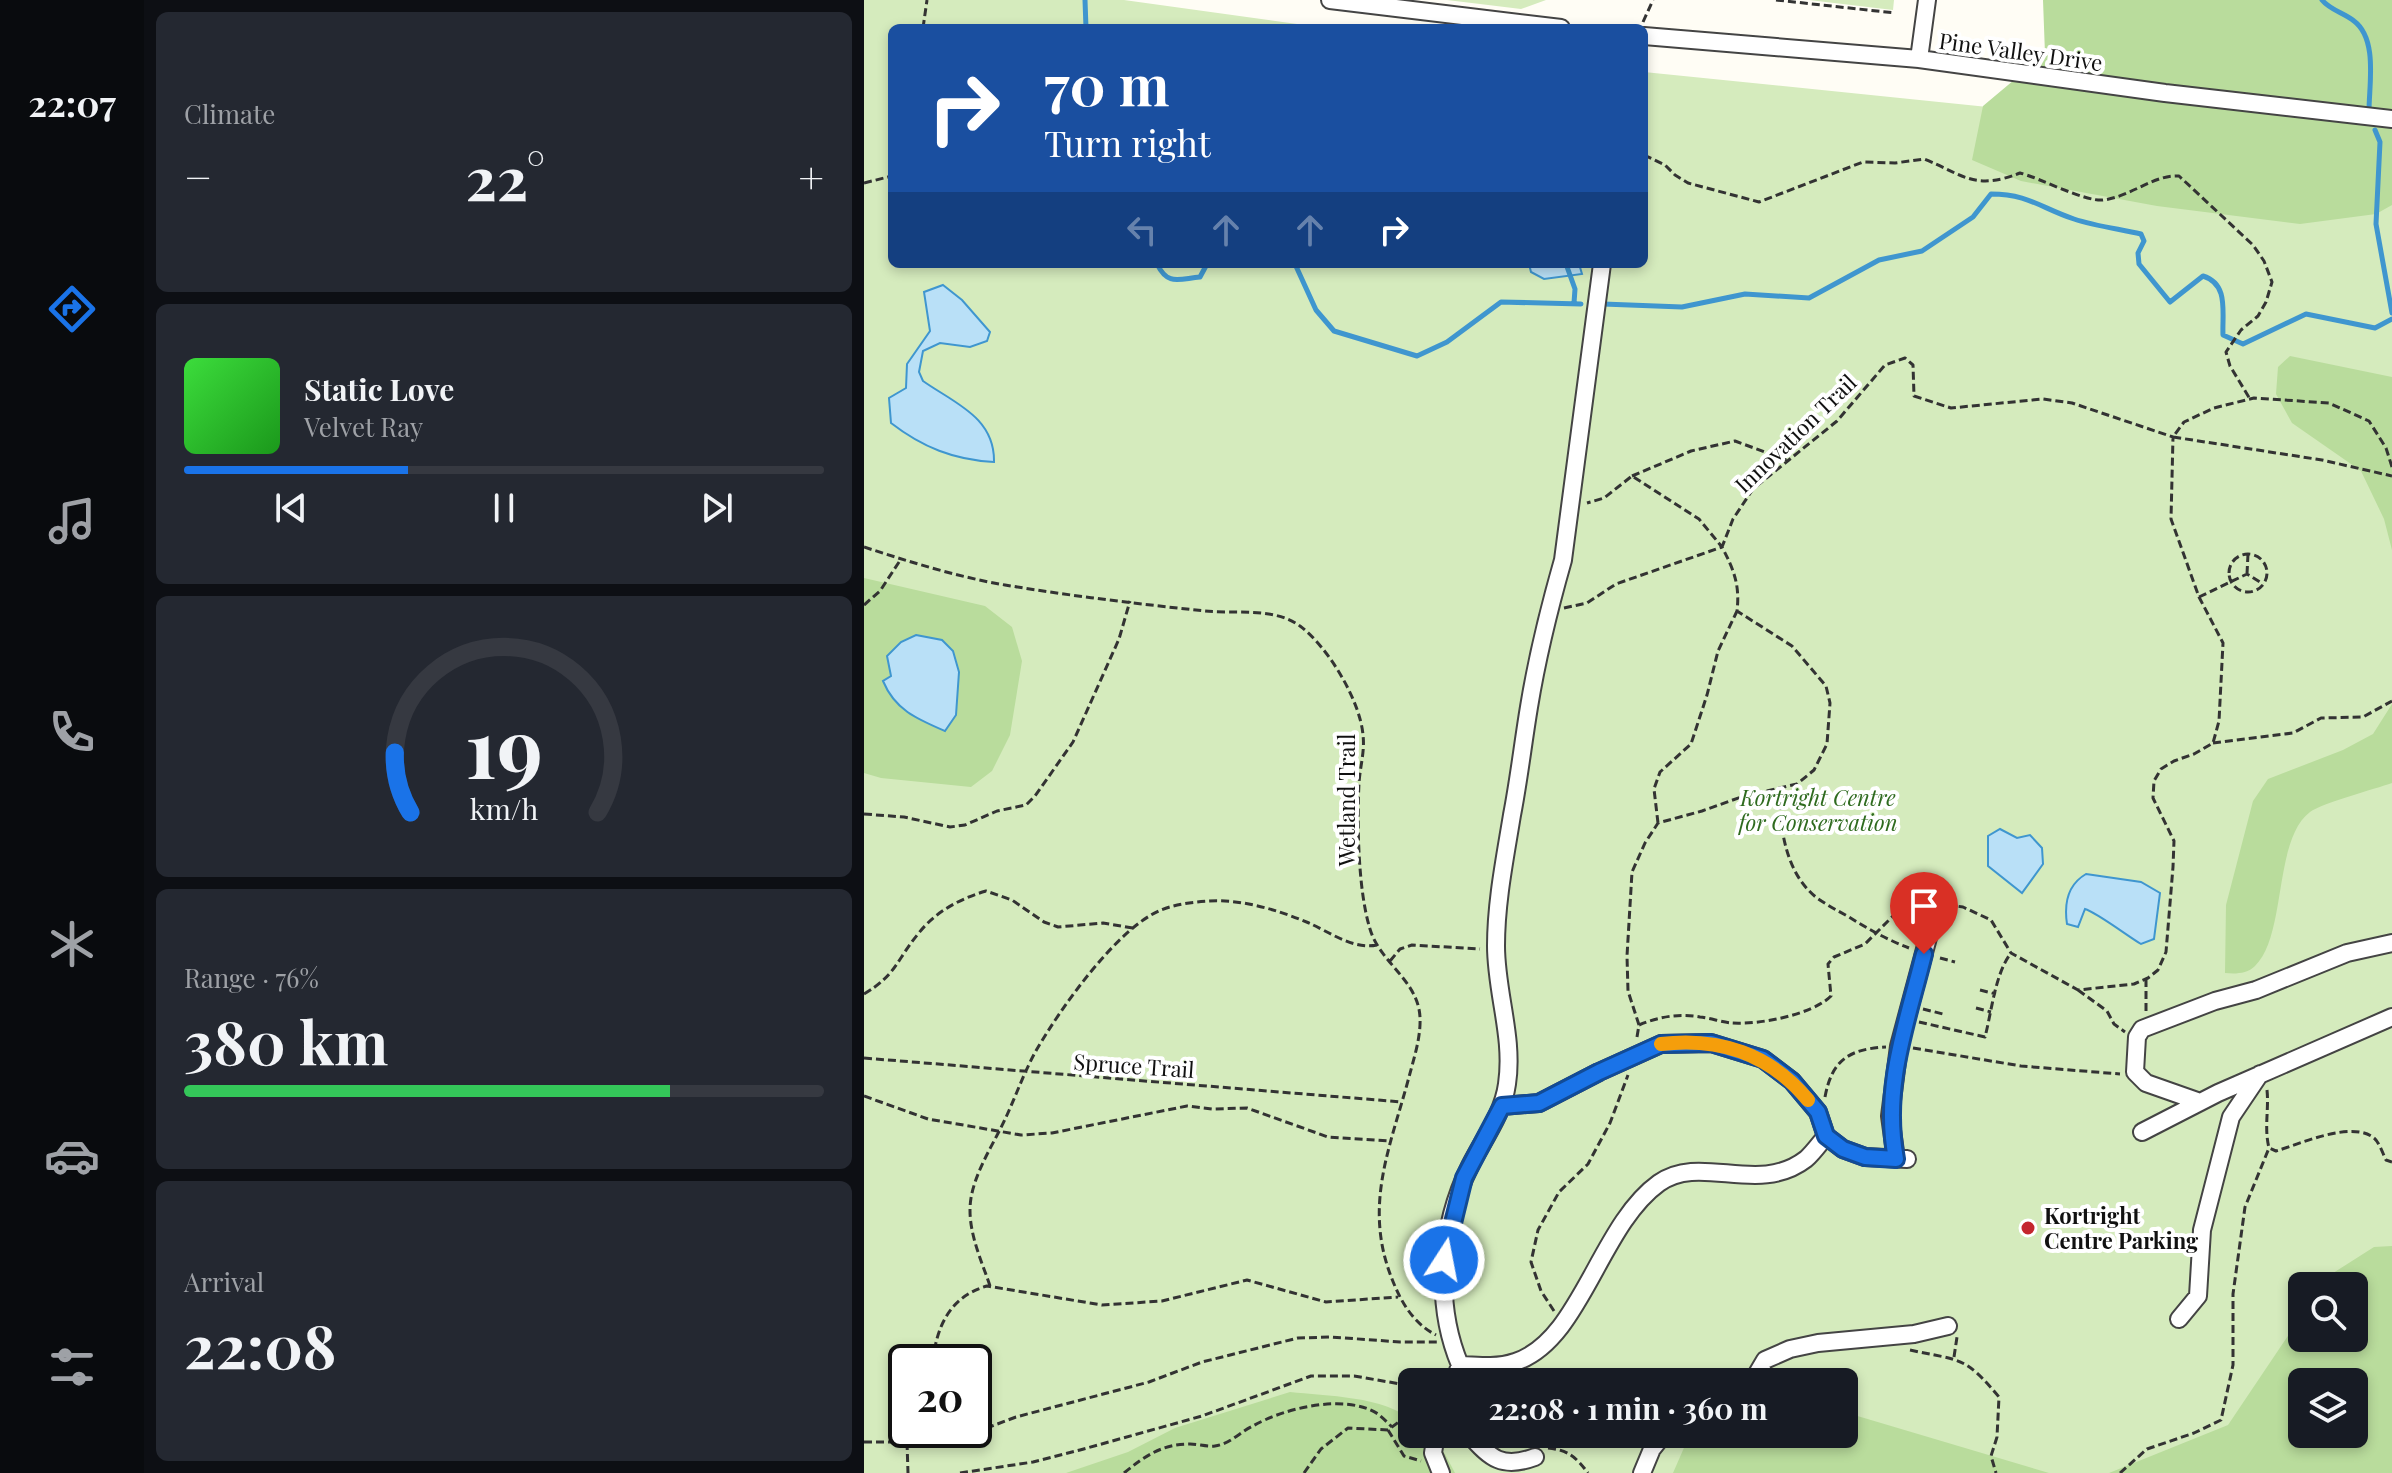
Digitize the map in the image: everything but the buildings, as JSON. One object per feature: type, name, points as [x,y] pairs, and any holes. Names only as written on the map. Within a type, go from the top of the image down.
[{"type":"street","points":[[1330,0],[1528,24]]},
{"type":"street","points":[[1919,59],[1927,0]]},
{"type":"street","name":"Pine Valley Drive","points":[[1648,36],[1919,59],[2165,93],[2392,119]]},
{"type":"street","points":[[1459,1368],[1444,1313],[1443,1284],[1451,1224],[1464,1178],[1502,1106],[1509,1040],[1496,949],[1506,839],[1550,602],[1563,560],[1601,268]]},
{"type":"street","points":[[1502,1106],[1539,1103],[1661,1044],[1690,1041],[1723,1045],[1763,1059],[1792,1081],[1818,1112],[1826,1136],[1843,1149],[1865,1157],[1902,1159],[1890,1116],[1899,1046],[1936,908]]},
{"type":"street","points":[[2200,1102],[2146,1083],[2135,1072],[2137,1042],[2142,1029],[2256,990],[2347,953],[2392,943]]},
{"type":"street","points":[[2142,1132],[2266,1071],[2392,1017]]},
{"type":"street","points":[[2179,1319],[2198,1296],[2202,1230],[2231,1117],[2266,1071]]},
{"type":"street","points":[[1460,1365],[1496,1366],[1516,1362],[1542,1347],[1563,1324],[1606,1246],[1657,1184],[1676,1173],[1774,1174],[1805,1160],[1826,1136]]},
{"type":"street","points":[[1760,1368],[1765,1360],[1790,1349],[1818,1343],[1953,1330]]},
{"type":"street","points":[[1435,1448],[1434,1457],[1441,1473]]},
{"type":"street","points":[[1481,1448],[1501,1462],[1518,1463],[1535,1457]]},
{"type":"street","points":[[1642,1473],[1653,1448]]},
{"type":"path","points":[[924,24],[927,0]]},
{"type":"path","points":[[1643,24],[1653,0]]},
{"type":"path","points":[[1776,0],[1895,13]]},
{"type":"path","points":[[1648,157],[1665,165],[1688,183],[1759,202],[1863,162],[1895,163],[1924,159],[1969,181],[2001,180],[2020,173],[2102,201],[2145,187],[2157,178],[2179,176],[2230,222],[2264,261],[2272,282],[2258,316],[2240,332],[2226,352],[2230,366],[2250,399]]},
{"type":"path","points":[[864,183],[888,177]]},
{"type":"path","name":"Innovation Trail","points":[[1722,547],[1733,519],[1753,489],[1837,421],[1885,365],[1905,358],[1913,365],[1914,396],[1951,408],[2043,399],[2072,403],[2173,437]]},
{"type":"path","points":[[2213,743],[2219,721],[2223,643],[2199,597],[2171,519],[2173,437],[2184,422],[2214,408],[2250,399],[2329,403],[2369,421],[2386,448],[2392,467]]},
{"type":"path","points":[[2173,437],[2322,460],[2392,476]]},
{"type":"path","points":[[1570,507],[1604,498],[1632,476],[1691,451],[1735,441],[1789,461]]},
{"type":"path","points":[[1563,1324],[1541,1291],[1531,1262],[1538,1230],[1559,1192],[1588,1164],[1610,1123],[1635,1055],[1639,1025],[1628,991],[1627,956],[1632,872],[1658,823],[1654,789],[1660,772],[1691,744],[1718,651],[1737,611],[1739,592],[1736,573],[1722,547],[1699,519],[1632,476]]},
{"type":"path","name":"Wetland Trail","points":[[864,547],[1003,585],[1286,617],[1317,640],[1331,659],[1357,710],[1363,734],[1359,783],[1365,908],[1377,945],[1412,989],[1419,1005],[1413,1064],[1389,1141],[1378,1207],[1385,1262],[1406,1309],[1424,1329],[1450,1342]]},
{"type":"path","points":[[1550,602],[1571,609],[1587,603],[1616,584],[1722,547]]},
{"type":"path","points":[[2247,574],[2248,554]]},
{"type":"path","points":[[2248,554],[2258,557],[2265,566],[2267,572],[2259,588],[2246,592],[2231,582],[2231,564],[2240,556],[2248,554]]},
{"type":"path","points":[[864,605],[887,582],[901,559]]},
{"type":"path","points":[[2199,597],[2247,574]]},
{"type":"path","points":[[2247,574],[2263,584]]},
{"type":"path","points":[[864,814],[904,817],[950,827],[1026,805],[1073,742],[1119,639],[1130,601]]},
{"type":"path","points":[[1658,823],[1744,796],[1797,784],[1814,770],[1827,744],[1830,703],[1826,686],[1792,646],[1737,611]]},
{"type":"path","points":[[2078,990],[2134,984],[2146,979],[2158,970],[2166,952],[2174,841],[2153,798],[2154,781],[2161,769],[2213,743],[2293,733],[2321,718],[2363,717],[2392,701]]},
{"type":"path","points":[[1779,790],[1788,854],[1805,886],[1817,898],[1874,932],[1924,954]]},
{"type":"path","points":[[864,994],[890,975],[915,936],[930,920],[956,903],[986,891],[1003,896],[1044,922],[1058,927],[1103,923],[1133,928]]},
{"type":"path","points":[[990,1286],[969,1213],[975,1181],[1038,1048],[1092,972],[1133,928],[1159,911],[1180,904],[1221,901],[1283,914],[1352,943],[1370,947],[1377,945]]},
{"type":"path","points":[[1639,1025],[1660,1016],[1696,1016],[1732,1023],[1799,1015],[1821,1007],[1831,996],[1828,964],[1834,957],[1865,944],[1874,932],[1908,907],[1950,905],[1979,912],[1991,920],[2011,953],[2078,990],[2107,1011],[2114,1024],[2137,1042]]},
{"type":"path","points":[[1390,962],[1400,949],[1412,945],[1496,949]]},
{"type":"path","points":[[1910,1013],[1985,1037],[2005,961],[2011,953]]},
{"type":"path","points":[[2146,979],[2149,1025]]},
{"type":"path","points":[[1980,990],[1996,994]]},
{"type":"path","points":[[1976,1008],[1991,1012]]},
{"type":"path","points":[[1910,1013],[1943,1014]]},
{"type":"path","points":[[1825,1099],[1836,1066],[1851,1052],[1899,1046],[2021,1066],[2128,1075],[2135,1072]]},
{"type":"path","name":"Spruce Trail","points":[[864,1058],[1402,1102]]},
{"type":"path","points":[[2120,1473],[2147,1449],[2221,1420],[2233,1365],[2233,1294],[2245,1207],[2269,1148],[2265,1131],[2269,1110],[2266,1071]]},
{"type":"path","points":[[864,1096],[928,1119],[1021,1135],[1052,1133],[1176,1108],[1235,1107],[1263,1113],[1328,1137],[1389,1141]]},
{"type":"path","points":[[2269,1148],[2276,1151],[2345,1131],[2358,1131],[2374,1138],[2386,1160],[2392,1162]]},
{"type":"path","points":[[936,1344],[948,1311],[974,1290],[990,1286],[1102,1305],[1162,1301],[1247,1280],[1326,1302],[1400,1297]]},
{"type":"path","points":[[1953,1330],[1954,1359]]},
{"type":"path","points":[[992,1426],[1149,1382],[1202,1362],[1298,1338],[1450,1342]]},
{"type":"path","points":[[1898,1347],[1954,1359],[1976,1370],[1999,1397],[1997,1437],[1991,1456],[1996,1473]]},
{"type":"path","points":[[960,1473],[1033,1462],[1080,1450],[1202,1416],[1311,1376],[1354,1376],[1398,1384]]},
{"type":"path","points":[[1124,1473],[1165,1446],[1214,1446],[1234,1439],[1253,1425],[1315,1405],[1335,1403],[1377,1414],[1390,1429],[1404,1456],[1421,1461],[1434,1457]]},
{"type":"path","points":[[1304,1473],[1321,1449],[1348,1428],[1390,1429],[1398,1423]]},
{"type":"path","points":[[864,1442],[888,1442]]},
{"type":"path","points":[[907,1448],[908,1473]]},
{"type":"path","points":[[1535,1457],[1547,1448],[1564,1449],[1588,1473]]},
{"type":"green space","name":"Kortright Centre for Conservation","points":[[864,0],[1124,0],[1297,24],[888,24],[888,268],[1648,268],[1648,72],[2392,148],[2392,1473],[864,1473]]},
{"type":"green space","points":[[1447,0],[1546,0],[1521,9]]},
{"type":"green space","points":[[1809,0],[1894,0],[1893,10]]},
{"type":"green space","points":[[2043,0],[2392,0],[2392,205],[2376,214],[2300,224],[2157,206],[2021,181],[1972,160],[1983,106],[2045,54]]},
{"type":"green space","points":[[2290,356],[2392,377],[2392,550],[2384,519],[2361,471],[2292,423],[2276,394],[2278,367]]},
{"type":"green space","points":[[864,578],[985,606],[1012,627],[1022,661],[1010,735],[992,771],[971,787],[881,778],[864,773]]},
{"type":"green space","points":[[2392,704],[2392,783],[2316,808],[2298,825],[2290,844],[2272,933],[2265,952],[2248,971],[2225,973],[2226,905],[2253,801],[2268,779],[2343,750],[2373,734]]},
{"type":"green space","points":[[2392,1246],[2392,1473],[2109,1473],[2228,1425],[2288,1336],[2288,1352],[2368,1352],[2368,1272],[2335,1272],[2374,1247]]},
{"type":"green space","points":[[1290,1392],[1354,1399],[1398,1412],[1398,1448],[1439,1448],[1455,1473],[1066,1473],[1128,1452],[1175,1428]]},
{"type":"green space","points":[[1858,1416],[2049,1473],[1673,1473],[1684,1448],[1858,1448]]},
{"type":"water","points":[[1530,268],[1580,268],[1582,274],[1544,279],[1531,272]]},
{"type":"water","points":[[943,285],[962,300],[990,332],[987,341],[970,347],[940,343],[923,351],[919,372],[923,381],[980,422],[993,447],[994,462],[939,451],[891,423],[889,398],[906,388],[907,364],[930,331],[924,292]]},
{"type":"water","points":[[916,635],[942,640],[953,651],[959,672],[956,715],[945,731],[916,718],[901,706],[883,681],[891,676],[887,656],[901,642]]},
{"type":"water","points":[[2000,829],[2017,838],[2030,835],[2042,848],[2043,864],[2022,893],[1988,866],[1988,836]]},
{"type":"water","points":[[2086,874],[2141,882],[2160,893],[2154,939],[2141,944],[2085,909],[2078,927],[2067,924],[2068,896]]},
{"type":"waterway","points":[[1085,0],[1086,24]]},
{"type":"waterway","points":[[2322,0],[2362,29],[2369,51],[2369,111]]},
{"type":"waterway","points":[[2375,130],[2380,142],[2376,224],[2392,313]]},
{"type":"waterway","points":[[1603,304],[1682,307],[1745,294],[1809,298],[1879,260],[1922,251],[1973,217],[1991,194],[2015,196],[2062,215],[2141,234],[2144,241],[2138,253],[2139,264],[2170,302],[2203,276],[2211,280],[2217,285],[2222,300],[2223,335],[2243,344],[2306,314],[2375,328],[2392,319]]},
{"type":"waterway","points":[[1159,268],[1165,276],[1180,280],[1200,277],[1205,268]]},
{"type":"waterway","points":[[1297,268],[1316,310],[1334,331],[1417,356],[1447,342],[1501,302],[1581,304]]},
{"type":"waterway","points":[[1567,268],[1575,289],[1574,303]]},
{"type":"slow traffic","points":[[1661,1044],[1690,1041],[1735,1048],[1763,1059],[1792,1081],[1808,1100]]},
{"type":"place","name":"Kortright Centre Parking","points":[[2028,1228]]},
{"type":"route","points":[[1444,1260],[1464,1178],[1502,1106],[1539,1103],[1661,1044],[1690,1041],[1711,1043],[1763,1059],[1792,1081],[1818,1112],[1826,1136],[1843,1149],[1865,1157],[1896,1159],[1890,1116],[1899,1046],[1924,954]]}]
